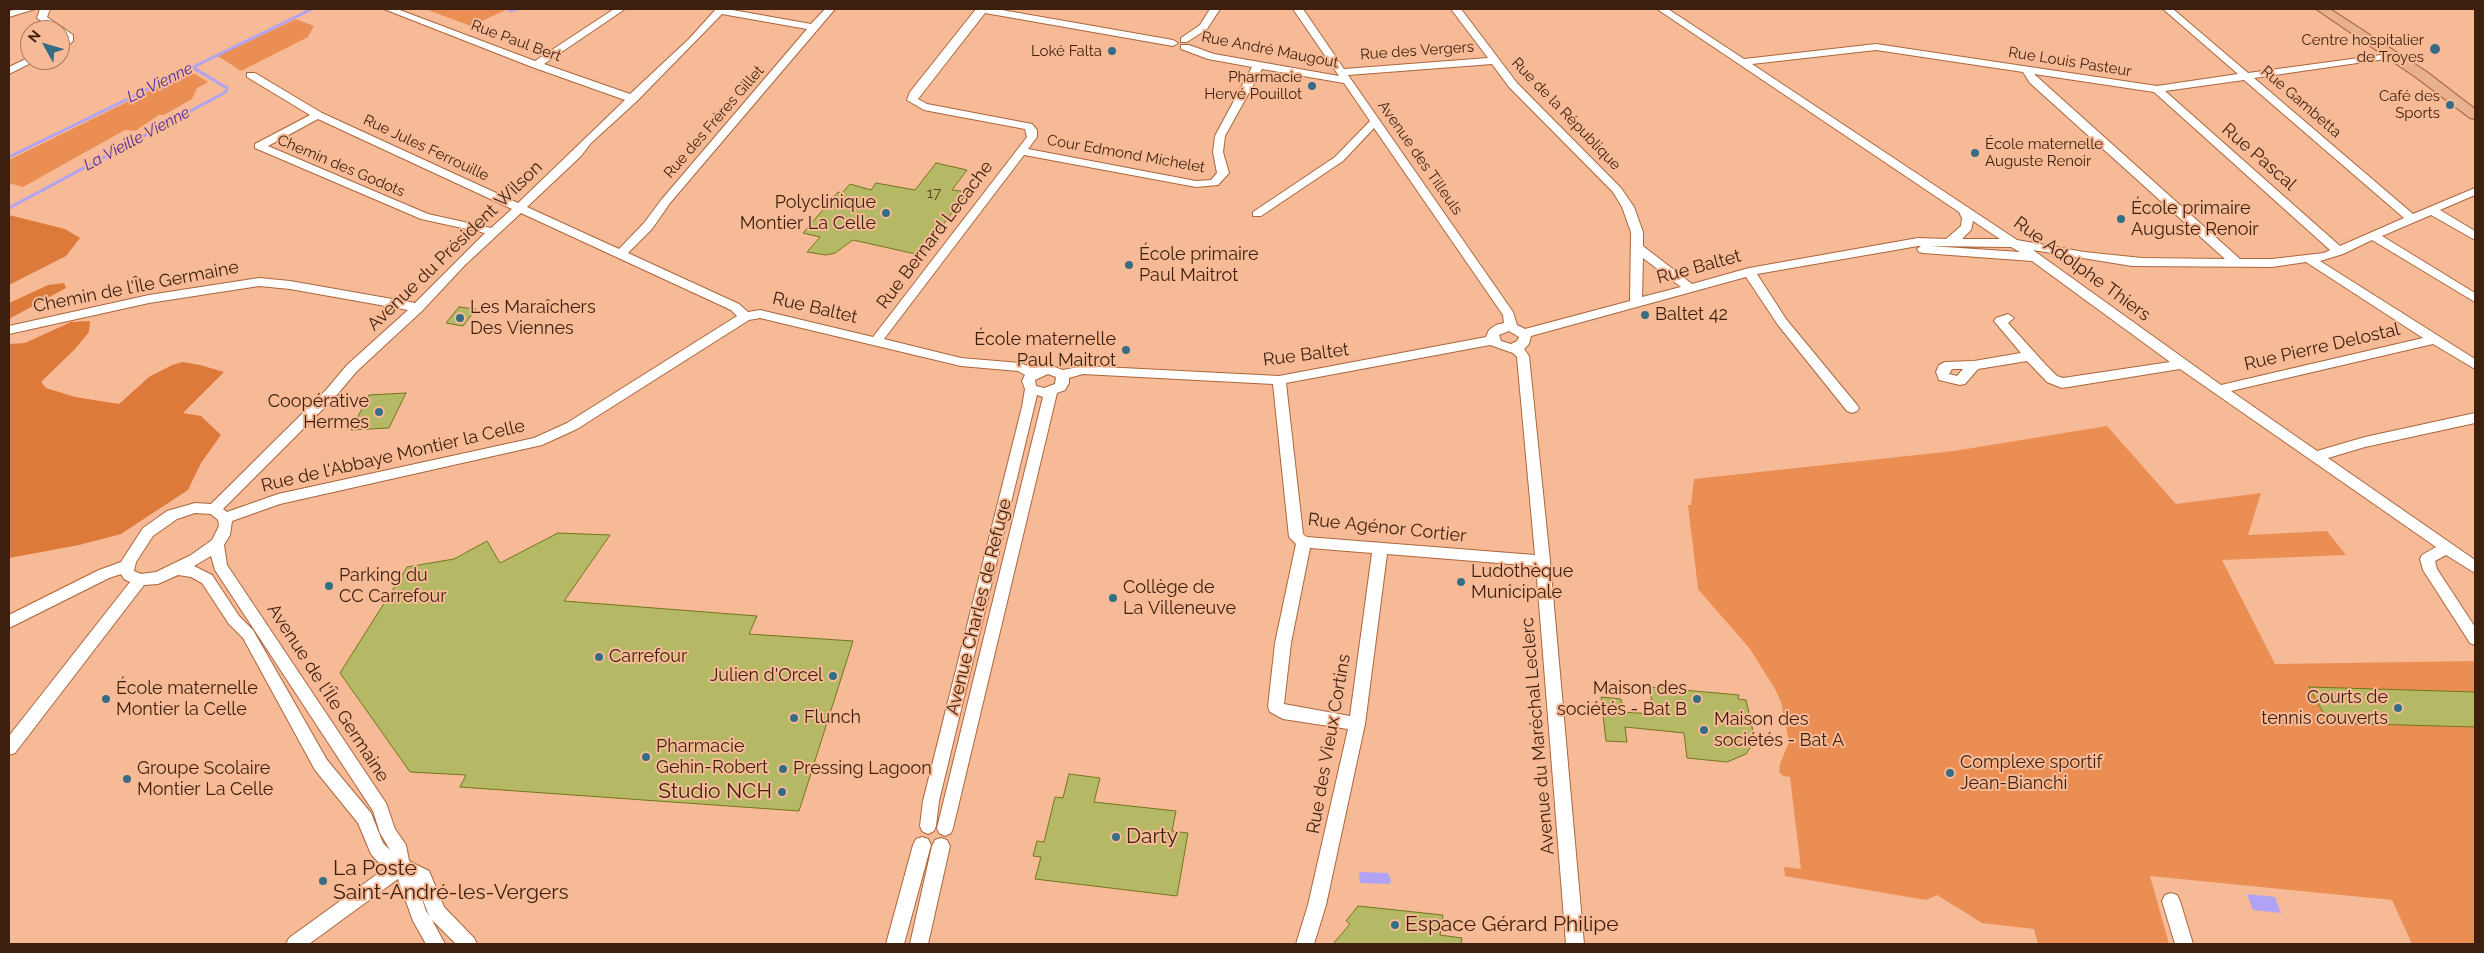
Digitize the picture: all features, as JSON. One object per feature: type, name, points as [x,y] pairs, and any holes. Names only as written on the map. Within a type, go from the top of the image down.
[{"type":"main road","points":[[2322,9],[2442,88],[2475,115]]},
{"type":"street","points":[[9,14],[30,9]]},
{"type":"street","points":[[45,9],[42,18],[45,20]]},
{"type":"street","name":"Rue Paul Bert","points":[[389,9],[632,99]]},
{"type":"street","points":[[536,65],[620,9]]},
{"type":"street","name":"Rue des Frères Gillet","points":[[621,254],[639,238],[672,194],[830,9]]},
{"type":"street","points":[[982,9],[1185,44],[1204,27],[1215,9]]},
{"type":"street","name":"Rue Bernard Lecache","points":[[876,341],[1032,137],[1032,130],[1028,126],[924,107],[912,100],[914,94],[982,9]]},
{"type":"street","name":"Avenue des Tilleuls","points":[[1298,9],[1509,315],[1511,328]]},
{"type":"street","name":"Rue de la République","points":[[1456,9],[1513,85],[1617,190],[1628,206],[1637,232],[1636,302]]},
{"type":"street","name":"Rue Adolphe Thiers","points":[[1662,9],[2015,243],[2218,390],[2475,567]]},
{"type":"street","name":"Rue Gambetta","points":[[2168,9],[2412,219]]},
{"type":"street","points":[[721,10],[814,27]]},
{"type":"street","name":"Avenue du Président Wilson","points":[[220,514],[352,368],[418,308],[461,262],[576,154],[610,118],[632,99],[721,10]]},
{"type":"street","name":"Rue André Maugout","points":[[1185,44],[1212,57],[1258,66],[1345,77]]},
{"type":"street","name":"Rue Louis Pasteur","points":[[1743,62],[1876,46],[2157,90],[2392,55]]},
{"type":"street","name":"Rue des Vergers","points":[[1345,77],[1494,62]]},
{"type":"street","name":"Cour Edmond Michelet","points":[[1022,151],[1196,184],[1214,184],[1223,173],[1218,152],[1220,136],[1258,66]]},
{"type":"street","points":[[2027,70],[2034,81],[2236,262]]},
{"type":"street","points":[[251,75],[318,115]]},
{"type":"street","name":"Rue Pascal","points":[[2157,90],[2339,251]]},
{"type":"street","name":"Rue Jules Ferrouille","points":[[318,115],[520,208]]},
{"type":"street","name":"Chemin des Godots","points":[[318,115],[259,146],[424,218],[495,232]]},
{"type":"street","points":[[1257,214],[1339,159],[1375,121]]},
{"type":"street","points":[[2015,243],[2084,256],[2142,262],[2272,262],[2309,259],[2339,251],[2475,191]]},
{"type":"street","points":[[520,208],[735,307],[745,317]]},
{"type":"street","points":[[1950,241],[1967,227],[1968,218],[1963,208]]},
{"type":"street","points":[[2430,210],[2475,236]]},
{"type":"street","points":[[2374,236],[2475,298]]},
{"type":"street","name":"Rue Baltet","points":[[1523,334],[1749,272],[1918,242],[2015,243]]},
{"type":"street","name":"Rue Baltet","points":[[1887,247],[2112,263],[2142,262]]},
{"type":"street","points":[[1637,248],[1689,288]]},
{"type":"street","points":[[2309,259],[2475,365]]},
{"type":"street","points":[[1749,272],[1782,322],[1852,408]]},
{"type":"street","name":"Chemin de l'Île Germaine","points":[[9,330],[149,299],[229,285],[259,282],[290,285],[418,308]]},
{"type":"street","name":"Rue Baltet","points":[[745,317],[760,314],[961,362],[1020,367],[1033,373]]},
{"type":"street","name":"Rue de l'Abbaye Montier la Celle","points":[[126,566],[148,532],[162,521],[183,511],[200,508],[220,514],[278,499],[537,442],[572,426],[745,317]]},
{"type":"street","points":[[2008,318],[2000,321],[2052,379],[2062,382],[2123,375],[2182,364]]},
{"type":"street","points":[[1511,328],[1523,334],[1525,341],[1519,352],[1505,348],[1493,340],[1492,336],[1496,330],[1511,328]]},
{"type":"street","name":"Rue Pierre Delostal","points":[[2218,390],[2435,339]]},
{"type":"street","name":"Rue Baltet","points":[[1062,375],[1083,370],[1279,380],[1493,340]]},
{"type":"street","name":"Avenue du Maréchal Leclerc","points":[[1519,352],[1543,561],[1575,944]]},
{"type":"street","points":[[1974,366],[2030,356]]},
{"type":"street","points":[[1049,369],[1062,375],[1063,383],[1051,392],[1040,393],[1031,389],[1028,381],[1033,373],[1049,369]]},
{"type":"street","name":"Rue Agénor Cortier","points":[[1279,380],[1293,528],[1296,537],[1304,542],[1543,561]]},
{"type":"street","name":"Avenue Charles de Refuge","points":[[895,944],[912,874],[922,845],[920,836],[928,826],[931,802],[1029,407],[1031,389]]},
{"type":"street","name":"Avenue Charles de Refuge","points":[[919,944],[941,846],[948,837],[945,828],[1051,392]]},
{"type":"street","points":[[2314,457],[2365,442],[2475,418]]},
{"type":"street","points":[[9,622],[104,574],[126,566],[129,575],[140,580],[158,578],[178,569],[207,552],[224,535],[226,526],[220,514]]},
{"type":"street","points":[[1304,542],[1283,643],[1276,707],[1283,712],[1357,724]]},
{"type":"street","name":"Avenue de l'Île Germaine","points":[[216,544],[220,566],[380,808],[388,833],[397,845],[418,915],[436,944]]},
{"type":"street","points":[[2446,548],[2427,559],[2430,570],[2475,639]]},
{"type":"street","name":"Rue des Vieux Cortins","points":[[1305,944],[1317,905],[1357,724],[1380,549]]},
{"type":"street","name":"Avenue de l'Île Germaine","points":[[178,569],[194,572],[207,579],[234,620],[248,634],[321,765],[366,818],[374,842],[384,856],[423,877],[437,913],[468,944]]},
{"type":"street","points":[[9,748],[140,580]]},
{"type":"street","points":[[928,826],[934,824],[945,828]]},
{"type":"street","points":[[922,845],[934,849],[941,846]]},
{"type":"street","points":[[295,944],[402,866]]},
{"type":"street","points":[[2172,901],[2184,944]]},
{"type":"shaded area","points":[[425,9],[508,9],[471,26]]},
{"type":"shaded area","points":[[296,19],[314,26],[308,37],[241,71],[218,56]]},
{"type":"shaded area","points":[[190,71],[208,82],[197,88],[192,99],[164,115],[159,115],[135,131],[125,130],[23,187],[9,183],[9,160]]},
{"type":"shaded area","points":[[9,215],[65,229],[80,238],[66,256],[9,285]]},
{"type":"shaded area","points":[[64,283],[66,288],[9,319],[9,303],[48,285]]},
{"type":"shaded area","points":[[90,321],[89,332],[75,349],[41,382],[46,388],[75,397],[119,404],[149,377],[172,365],[183,362],[200,365],[224,372],[183,413],[201,416],[221,435],[201,463],[188,490],[121,534],[79,545],[9,558],[9,344],[25,343],[71,322]]},
{"type":"shaded area","points":[[2107,426],[2176,504],[2261,493],[2248,535],[2327,531],[2346,555],[2222,560],[2275,664],[2475,661],[2475,944],[2412,944],[2392,900],[2150,876],[2169,944],[2038,944],[2034,929],[1982,923],[1937,895],[1926,900],[1785,876],[1784,867],[1801,869],[1790,777],[1783,776],[1779,772],[1780,764],[1789,742],[1781,702],[1750,649],[1698,589],[1688,505],[1691,505],[1694,479],[1954,451]]},
{"type":"shaded area","points":[[1359,872],[1388,873],[1391,881],[1389,884],[1360,883]]},
{"type":"shaded area","points":[[2247,894],[2275,897],[2281,913],[2253,910]]},
{"type":"building","name":"Polyclinique Montier La Celle","points":[[936,163],[967,170],[952,190],[968,192],[920,255],[853,240],[835,253],[826,255],[807,252],[820,237],[803,233],[838,192],[842,193],[850,184],[871,190],[876,183],[915,190]]},
{"type":"building","name":"Les Maraîchers Des Viennes","points":[[459,307],[476,309],[463,326],[446,323]]},
{"type":"building","name":"Coopérative Hermes","points":[[406,393],[389,428],[351,430],[369,395]]},
{"type":"building","name":"Carrefour","points":[[558,533],[610,535],[564,601],[757,616],[749,634],[853,641],[799,811],[460,787],[466,775],[410,772],[340,673],[407,567],[454,559],[487,541],[500,563]]},
{"type":"building","name":"Maison des sociétés - Bat A","points":[[1650,687],[1739,695],[1738,699],[1746,700],[1755,740],[1746,754],[1727,762],[1687,758],[1684,733],[1625,727],[1627,742],[1606,741],[1601,697],[1621,699],[1623,712],[1653,714]]},
{"type":"building","name":"Courts de tennis couverts","points":[[2309,687],[2475,692],[2475,727],[2329,723]]},
{"type":"building","name":"Darty","points":[[1069,774],[1100,778],[1094,802],[1176,811],[1172,831],[1188,833],[1177,896],[1035,879],[1041,857],[1033,856],[1037,841],[1044,842],[1055,797],[1063,798]]},
{"type":"building","name":"Espace Gérard Philipe","points":[[1358,906],[1443,915],[1440,935],[1462,938],[1461,944],[1333,944],[1350,924],[1346,921]]},
{"type":"waterway","name":"La Vienne","points":[[193,67],[312,9]]},
{"type":"waterway","points":[[510,11],[518,9]]},
{"type":"waterway","name":"La Vienne","points":[[9,157],[193,67]]},
{"type":"waterway","name":"La Vieille Vienne","points":[[9,208],[226,92],[227,88],[193,67]]},
{"type":"place","name":"Centre hospitalier de Troyes","points":[[2435,49]]},
{"type":"place","name":"Loké Falta","points":[[1112,51]]},
{"type":"place","name":"Pharmacie Hervé Pouillot","points":[[1312,86]]},
{"type":"place","name":"Café des Sports","points":[[2450,105]]},
{"type":"place","name":"École maternelle Auguste Renoir","points":[[1975,153]]},
{"type":"place","name":"Polyclinique Montier La Celle","points":[[886,213]]},
{"type":"place","name":"École primaire Auguste Renoir","points":[[2121,219]]},
{"type":"place","name":"École primaire Paul Maitrot","points":[[1129,265]]},
{"type":"place","name":"Baltet 42","points":[[1645,315]]},
{"type":"place","name":"Les Maraîchers Des Viennes","points":[[460,318]]},
{"type":"place","name":"École maternelle Paul Maitrot","points":[[1126,350]]},
{"type":"place","name":"Coopérative Hermes","points":[[379,412]]},
{"type":"place","name":"Ludothèque Municipale","points":[[1461,582]]},
{"type":"place","name":"Parking du CC Carrefour","points":[[329,586]]},
{"type":"place","name":"Collège de La Villeneuve","points":[[1113,598]]},
{"type":"place","name":"Carrefour","points":[[599,657]]},
{"type":"place","name":"Julien d'Orcel","points":[[833,676]]},
{"type":"place","name":"École maternelle Montier la Celle","points":[[106,699]]},
{"type":"place","name":"Maison des sociétés - Bat B","points":[[1697,699]]},
{"type":"place","name":"Courts de tennis couverts","points":[[2398,708]]},
{"type":"place","name":"Flunch","points":[[794,718]]},
{"type":"place","name":"Maison des sociétés - Bat A","points":[[1704,730]]},
{"type":"place","name":"Pharmacie Gehin-Robert","points":[[646,757]]},
{"type":"place","name":"Pressing Lagoon","points":[[783,769]]},
{"type":"place","name":"Complexe sportif Jean-Bianchi","points":[[1950,773]]},
{"type":"place","name":"Groupe Scolaire Montier La Celle","points":[[127,779]]},
{"type":"place","name":"Studio NCH","points":[[782,792]]},
{"type":"place","name":"Darty","points":[[1116,837]]},
{"type":"place","name":"La Poste Saint-André-les-Vergers","points":[[323,881]]},
{"type":"place","name":"Espace Gérard Philipe","points":[[1395,925]]}]
